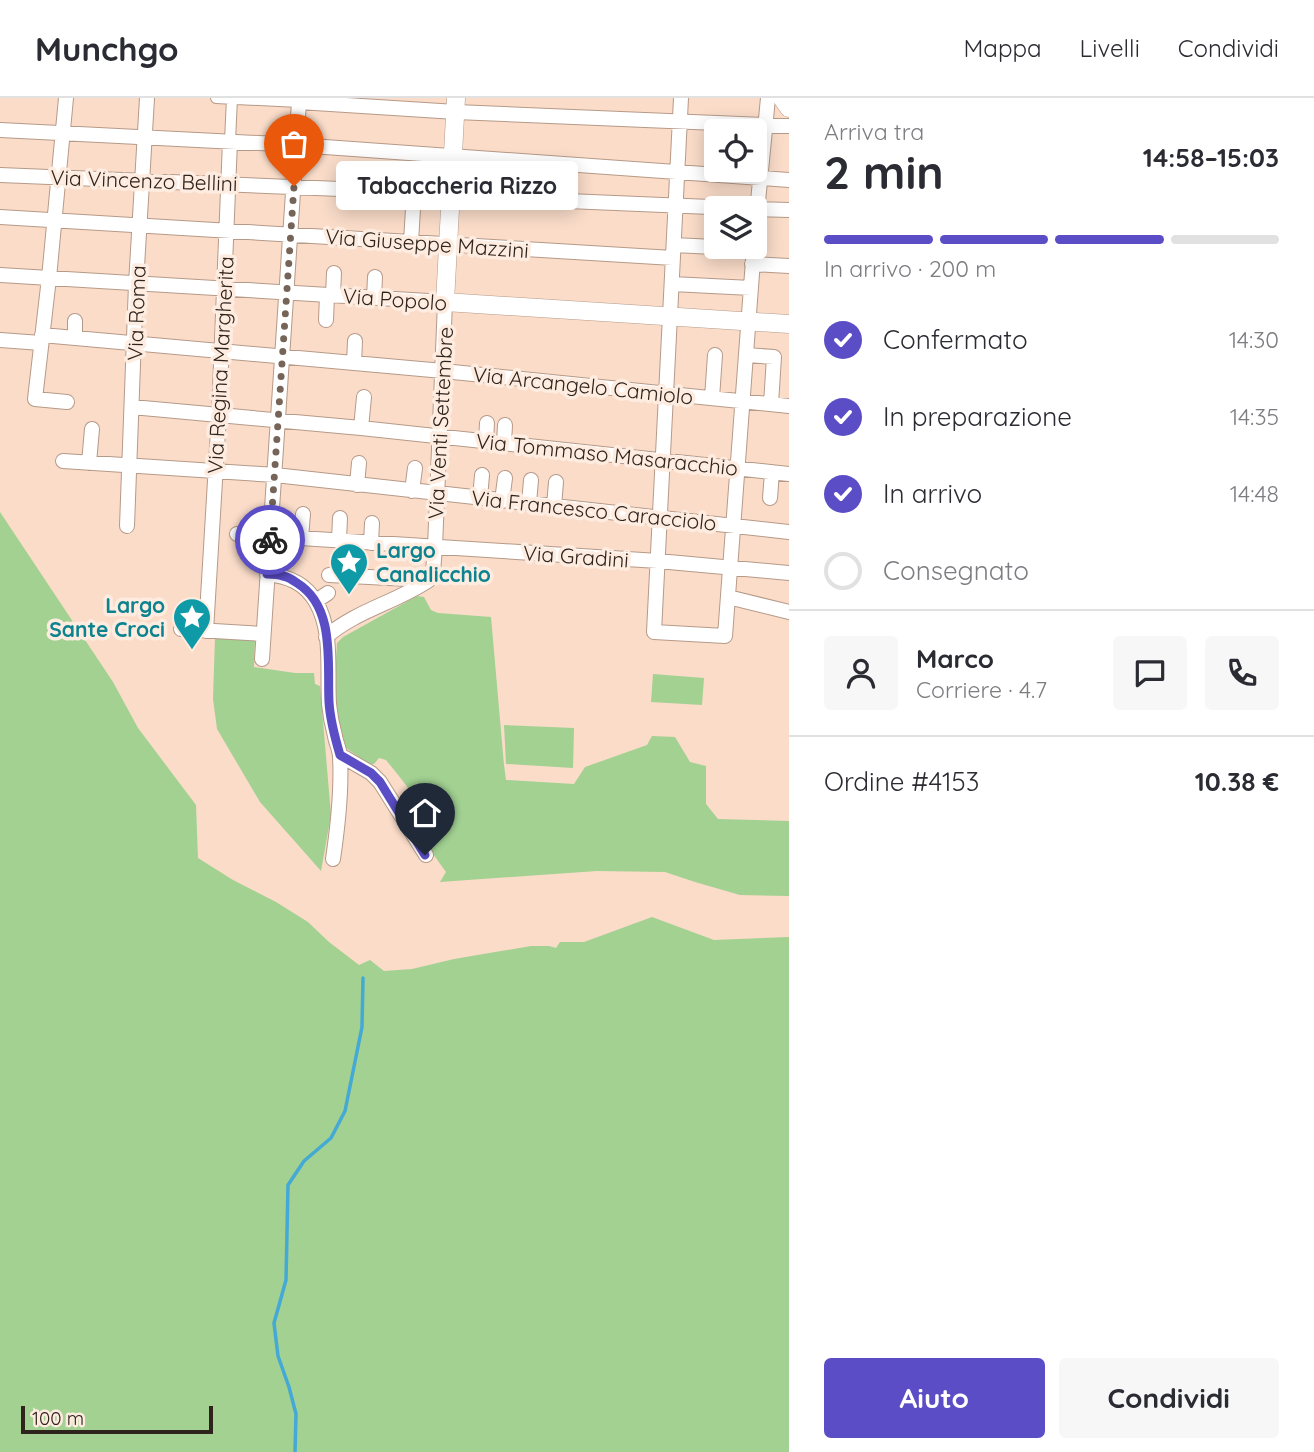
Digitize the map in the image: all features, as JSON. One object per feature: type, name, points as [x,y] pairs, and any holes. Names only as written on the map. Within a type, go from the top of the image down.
[{"type":"street","points":[[66,98],[35,399],[67,402]]},
{"type":"street","points":[[216,98],[302,104],[456,105],[704,122]]},
{"type":"street","points":[[681,98],[666,394],[656,427],[663,460],[654,632],[725,636],[753,259]]},
{"type":"street","points":[[766,119],[768,98]]},
{"type":"street","points":[[782,98],[789,108]]},
{"type":"street","name":"Via Roma","points":[[127,526],[136,284],[147,99]]},
{"type":"street","name":"Via Regina Margherita","points":[[209,629],[232,100]]},
{"type":"street","points":[[262,659],[302,104]]},
{"type":"street","name":"Via Venti Settembre","points":[[429,580],[433,572],[435,547],[456,105]]},
{"type":"street","points":[[767,124],[789,126]]},
{"type":"street","points":[[0,130],[297,145],[704,175]]},
{"type":"street","name":"Via Vincenzo Bellini","points":[[0,175],[414,192],[411,242]]},
{"type":"street","points":[[767,178],[789,180]]},
{"type":"street","points":[[451,196],[704,207]]},
{"type":"street","points":[[767,209],[789,210]]},
{"type":"street","name":"Via Giuseppe Mazzini","points":[[0,217],[449,245],[674,252],[704,250]]},
{"type":"street","points":[[752,264],[789,266]]},
{"type":"street","points":[[326,320],[334,273]]},
{"type":"street","name":"Via Popolo","points":[[0,275],[789,324]]},
{"type":"street","points":[[374,298],[375,277]]},
{"type":"street","points":[[672,284],[751,288]]},
{"type":"street","points":[[75,321],[75,338]]},
{"type":"street","name":"Via Arcangelo Camiolo","points":[[0,340],[75,338],[135,343],[789,406]]},
{"type":"street","points":[[354,363],[355,341]]},
{"type":"street","points":[[712,398],[715,355]]},
{"type":"street","points":[[746,355],[774,357],[771,404]]},
{"type":"street","points":[[361,428],[364,397]]},
{"type":"street","name":"Via Tommaso Masaracchio","points":[[132,407],[485,440],[789,474]]},
{"type":"street","points":[[485,440],[487,423]]},
{"type":"street","points":[[504,443],[505,425]]},
{"type":"street","points":[[89,463],[92,429]]},
{"type":"street","name":"Via Francesco Caracciolo","points":[[63,461],[275,475],[789,532]]},
{"type":"street","points":[[357,485],[359,463]]},
{"type":"street","points":[[412,491],[415,468]]},
{"type":"street","points":[[770,498],[772,472]]},
{"type":"street","points":[[480,498],[482,475]]},
{"type":"street","points":[[502,500],[505,478]]},
{"type":"street","points":[[529,503],[531,480]]},
{"type":"street","points":[[554,506],[556,482]]},
{"type":"street","points":[[301,538],[303,514]]},
{"type":"street","points":[[339,540],[340,518]]},
{"type":"street","points":[[371,543],[372,523]]},
{"type":"street","name":"Via Gradini","points":[[237,534],[658,561],[789,573]]},
{"type":"street","points":[[267,574],[285,576],[322,597],[327,637],[329,706],[340,755],[341,805],[333,859]]},
{"type":"street","points":[[328,575],[429,580]]},
{"type":"street","points":[[327,637],[338,627],[429,580]]},
{"type":"street","points":[[728,597],[789,612]]},
{"type":"street","points":[[181,629],[263,634]]},
{"type":"street","points":[[340,755],[371,773],[380,782],[425,855]]},
{"type":"green space","points":[[0,512],[113,682],[138,728],[196,805],[198,858],[308,922],[359,965],[370,960],[384,971],[412,969],[531,946],[556,948],[560,942],[584,942],[652,917],[714,940],[789,937],[789,1452],[0,1452]]},
{"type":"green space","points":[[417,596],[424,597],[431,610],[438,613],[491,617],[506,780],[574,784],[585,767],[647,745],[652,736],[675,737],[690,762],[706,766],[706,804],[718,819],[789,821],[789,896],[740,895],[665,872],[597,871],[440,882],[446,872],[428,847],[427,823],[416,800],[386,760],[379,758],[374,764],[369,764],[346,748],[334,691],[337,643],[343,637]]},
{"type":"green space","points":[[215,637],[255,639],[254,667],[314,673],[315,684],[320,686],[331,815],[321,871],[260,802],[217,729],[213,699]]},
{"type":"green space","points":[[653,674],[704,678],[702,705],[651,702]]},
{"type":"green space","points":[[504,725],[574,728],[573,768],[506,764]]},
{"type":"waterway","points":[[295,1452],[296,1414],[278,1356],[274,1323],[286,1280],[288,1185],[304,1161],[331,1138],[345,1111],[362,1027],[363,978]]},
{"type":"way so far","points":[[270,540],[294,186]]},
{"type":"place","name":"Tabaccheria Rizzo","points":[[294,186]]},
{"type":"place","name":"Largo Canalicchio","points":[[349,596]]},
{"type":"place","name":"Largo Sante Croci","points":[[192,651]]},
{"type":"route","points":[[270,540],[267,574],[285,576],[303,587],[316,601],[323,619],[327,637],[329,706],[340,755],[371,773],[380,782],[425,855]]}]
